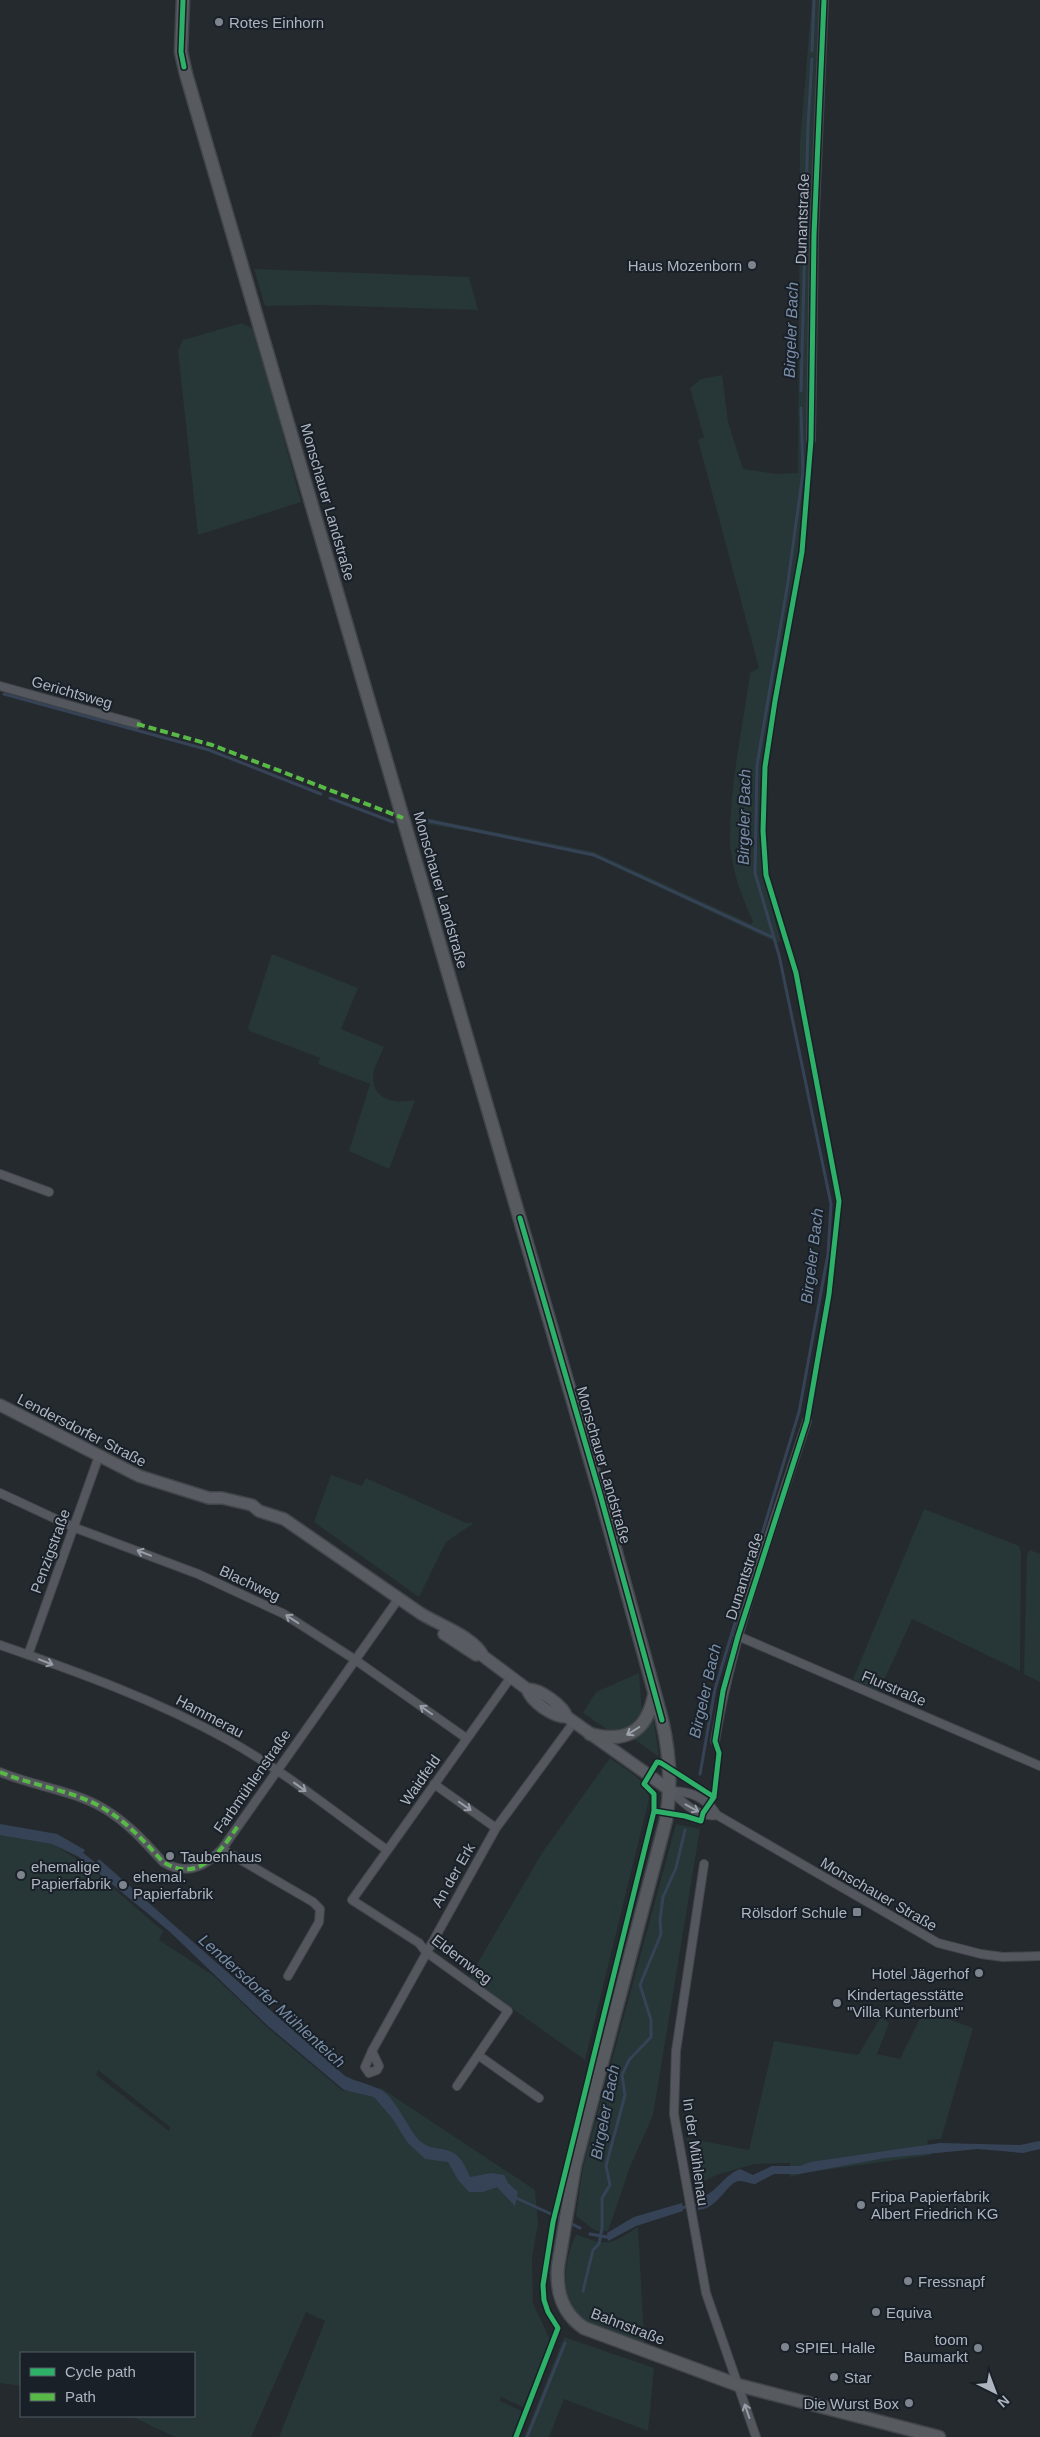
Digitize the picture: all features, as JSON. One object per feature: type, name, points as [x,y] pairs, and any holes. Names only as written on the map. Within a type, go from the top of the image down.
[{"type":"main road","name":"Monschauer Landstraße","points":[[183,0],[181,52],[186,74],[547,1311],[654,1694],[668,1751],[671,1791]]},
{"type":"main road","points":[[590,1734],[615,1738],[635,1732],[647,1718],[654,1694]]},
{"type":"main road","name":"Bahnstraße","points":[[671,1791],[666,1820],[575,2165],[557,2281],[560,2299],[573,2321],[584,2328],[738,2385],[939,2437]]},
{"type":"street","name":"Dunantstraße","points":[[811,440],[814,226],[824,0]]},
{"type":"street","name":"Gerichtsweg","points":[[0,686],[137,724]]},
{"type":"street","points":[[0,1174],[49,1192]]},
{"type":"street","name":"Lendersdorfer Straße","points":[[0,1405],[139,1476],[209,1498],[214,1504],[251,1512],[259,1511],[284,1519],[428,1618],[435,1619],[462,1637],[511,1677],[527,1688],[533,1688],[558,1705],[565,1710],[570,1720],[671,1791]]},
{"type":"street","name":"Dunantstraße","points":[[714,1741],[723,1691],[738,1636],[807,1421]]},
{"type":"street","name":"Penzigstraße","points":[[28,1655],[99,1456]]},
{"type":"street","name":"Blachweg","points":[[0,1494],[73,1527],[198,1574],[284,1614],[354,1659],[466,1738]]},
{"type":"street","name":"Farbmühlenstraße","points":[[288,1976],[319,1922],[320,1910],[313,1902],[222,1849],[354,1659],[399,1598]]},
{"type":"street","name":"Flurstraße","points":[[738,1636],[1040,1766]]},
{"type":"street","name":"Hammerau","points":[[0,1645],[156,1704],[230,1741],[276,1770],[387,1850]]},
{"type":"street","name":"Waidfeld","points":[[352,1900],[511,1677]]},
{"type":"street","name":"An der Erk","points":[[372,2051],[496,1828],[570,1720]]},
{"type":"street","points":[[0,1772],[102,1807],[121,1820],[163,1862],[171,1867],[193,1869],[214,1858],[222,1849]]},
{"type":"street","points":[[434,1784],[496,1828]]},
{"type":"street","name":"Monschauer Straße","points":[[671,1791],[690,1808],[709,1816],[717,1815]]},
{"type":"street","name":"Monschauer Straße","points":[[671,1791],[688,1791],[712,1806],[717,1815],[938,1943],[981,1954],[1040,1956]]},
{"type":"street","name":"In der Mühlenau","points":[[704,1864],[675,2070],[674,2114],[688,2201],[706,2293],[756,2437]]},
{"type":"street","name":"Eldernweg","points":[[352,1900],[419,1943],[426,1952],[508,2010],[456,2086]]},
{"type":"street","points":[[478,2055],[539,2098]]},
{"type":"shaded area","points":[[812,0],[819,0],[810,235],[808,440],[799,552],[763,767],[760,831],[763,876],[780,939],[780,942],[776,942],[594,857],[508,838],[416,822],[412,812],[421,817],[594,852],[751,924],[753,921],[737,880],[730,848],[730,837],[734,775],[750,673],[759,668],[698,440],[704,437],[690,388],[701,379],[722,375],[728,422],[743,469],[777,474],[798,473],[800,141]]},
{"type":"shaded area","points":[[254,269],[469,277],[478,310],[316,305],[265,306]]},
{"type":"shaded area","points":[[242,323],[255,330],[301,502],[198,535],[178,351],[183,340]]},
{"type":"shaded area","points":[[272,954],[358,988],[341,1029],[384,1047],[373,1073],[374,1085],[382,1096],[394,1101],[415,1100],[389,1169],[349,1151],[370,1084],[318,1064],[320,1058],[250,1031],[248,1028]]},
{"type":"shaded area","points":[[331,1475],[362,1486],[366,1478],[466,1523],[474,1523],[446,1542],[419,1597],[314,1522]]},
{"type":"shaded area","points":[[924,1509],[1019,1546],[1021,1552],[1020,1671],[912,1619],[879,1691],[853,1679]]},
{"type":"shaded area","points":[[1030,1550],[1040,1554],[1040,1682],[1024,1674],[1027,1554]]},
{"type":"shaded area","points":[[639,1673],[642,1713],[627,1729],[608,1730],[583,1713],[596,1692]]},
{"type":"shaded area","points":[[653,1714],[659,1757],[633,1738]]},
{"type":"shaded area","points":[[610,1758],[645,1786],[649,1799],[585,2060],[469,1978],[542,1853]]},
{"type":"shaded area","points":[[676,1824],[700,1829],[653,2115],[630,2167],[608,2231],[600,2232],[576,2216],[583,2167]]},
{"type":"shaded area","points":[[0,1829],[46,1840],[88,1866],[163,1931],[159,1940],[214,1976],[267,2027],[343,2091],[381,2088],[535,2190],[538,2224],[532,2258],[533,2303],[551,2342],[523,2407],[501,2397],[500,2401],[522,2411],[512,2437],[279,2437],[325,2321],[306,2312],[251,2437],[175,2437],[133,2417],[195,2417],[195,2352],[20,2352],[20,2386],[0,2383]],"holes":[[[98,2070],[170,2127],[169,2131],[96,2075]]]},
{"type":"shaded area","points":[[924,2010],[973,2028],[941,2139],[927,2140],[931,2155],[804,2173],[790,2177],[790,2163],[754,2164],[719,2174],[696,2185],[686,2138],[749,2150],[774,2041],[858,2055],[881,2017],[889,2023],[877,2054],[900,2059]]},
{"type":"shaded area","points":[[638,2227],[645,2343],[607,2331],[587,2322],[577,2314],[571,2304],[566,2281],[568,2256],[576,2234],[595,2241],[608,2242],[621,2238]]},
{"type":"shaded area","points":[[564,2337],[654,2368],[648,2431],[564,2399],[549,2437],[524,2437]]},
{"type":"water","points":[[0,1824],[57,1834],[85,1850],[83,1853],[96,1863],[99,1859],[345,2076],[386,2093],[418,2139],[432,2147],[452,2152],[458,2156],[470,2177],[491,2173],[504,2175],[508,2183],[518,2192],[515,2206],[497,2187],[483,2192],[469,2192],[458,2180],[448,2162],[425,2159],[407,2142],[392,2118],[374,2097],[344,2090],[268,2026],[169,1931],[79,1857],[52,1844],[0,1835]]},
{"type":"water","points":[[1040,2141],[1040,2149],[1023,2153],[978,2149],[885,2158],[799,2174],[774,2174],[755,2184],[742,2181],[735,2182],[712,2205],[698,2210],[697,2199],[710,2193],[728,2176],[740,2169],[753,2175],[772,2166],[800,2166],[810,2162],[940,2143],[1020,2145]]},
{"type":"water","points":[[682,2203],[683,2211],[636,2226],[608,2241],[607,2233],[634,2217]]},
{"type":"waterway","name":"Birgeler Bach","points":[[812,51],[814,0]]},
{"type":"waterway","name":"Birgeler Bach","points":[[801,391],[808,126],[812,59]]},
{"type":"waterway","name":"Birgeler Bach","points":[[700,1774],[715,1689],[799,1412],[828,1254],[831,1204],[779,955],[755,873],[757,765],[788,582],[803,472],[801,408]]},
{"type":"waterway","points":[[4,694],[209,750],[321,794]]},
{"type":"waterway","points":[[330,798],[393,822]]},
{"type":"waterway","points":[[415,818],[594,855],[772,937]]},
{"type":"waterway","name":"Birgeler Bach","points":[[583,2291],[593,2250],[599,2244],[602,2228],[602,2198],[610,2185],[606,2166],[625,2095],[622,2075],[629,2060],[651,2037],[651,2020],[640,1985],[661,1934],[660,1920],[663,1897],[676,1868],[685,1830]]},
{"type":"waterway","name":"Lendersdorfer Mühlenteich","points":[[514,2197],[562,2219]]},
{"type":"waterway","name":"Lendersdorfer Mühlenteich","points":[[680,2208],[701,2204]]},
{"type":"waterway","name":"Lendersdorfer Mühlenteich","points":[[568,2222],[580,2228]]},
{"type":"waterway","name":"Birgeler Bach","points":[[590,2234],[610,2236]]},
{"type":"waterway","name":"Birgeler Bach","points":[[527,2437],[565,2343]]},
{"type":"marked path","points":[[137,724],[212,745],[403,818]]},
{"type":"marked path","points":[[0,1772],[65,1792],[103,1808],[128,1826],[163,1862],[176,1868],[198,1867],[207,1862],[224,1846],[238,1826]]},
{"type":"cycle path","points":[[183,0],[181,52],[184,67]]},
{"type":"cycle path","points":[[654,1811],[685,1816],[701,1821],[703,1813],[714,1797],[719,1753],[715,1741],[723,1691],[738,1636],[807,1421],[829,1294],[839,1201],[796,973],[766,875],[763,831],[765,767],[802,552],[811,440],[814,235],[824,0]]},
{"type":"cycle path","points":[[520,1218],[600,1494],[662,1720]]},
{"type":"cycle path","points":[[516,2437],[558,2328],[548,2312],[544,2300],[543,2285],[553,2222],[654,1811],[654,1794],[644,1784],[657,1762],[714,1797]]},
{"type":"place","name":"Rotes Einhorn","points":[[219,22]]},
{"type":"place","name":"Haus Mozenborn","points":[[752,265]]},
{"type":"place","name":"Taubenhaus","points":[[170,1856]]},
{"type":"place","name":"ehemalige Papierfabrik","points":[[21,1875]]},
{"type":"place","name":"ehemal. Papierfabrik","points":[[123,1885]]},
{"type":"place","name":"Rölsdorf Schule","points":[[857,1912]]},
{"type":"place","name":"Hotel Jägerhof","points":[[979,1973]]},
{"type":"place","name":"Kindertagesstätte \"Villa Kunterbunt\"","points":[[837,2003]]},
{"type":"place","name":"Fripa Papierfabrik Albert Friedrich KG","points":[[861,2205]]},
{"type":"place","name":"Fressnapf","points":[[908,2281]]},
{"type":"place","name":"Equiva","points":[[876,2312]]},
{"type":"place","name":"SPIEL Halle","points":[[785,2347]]},
{"type":"place","name":"toom Baumarkt","points":[[978,2348]]},
{"type":"place","name":"Star","points":[[834,2377]]},
{"type":"place","name":"Die Wurst Box","points":[[909,2403]]}]
